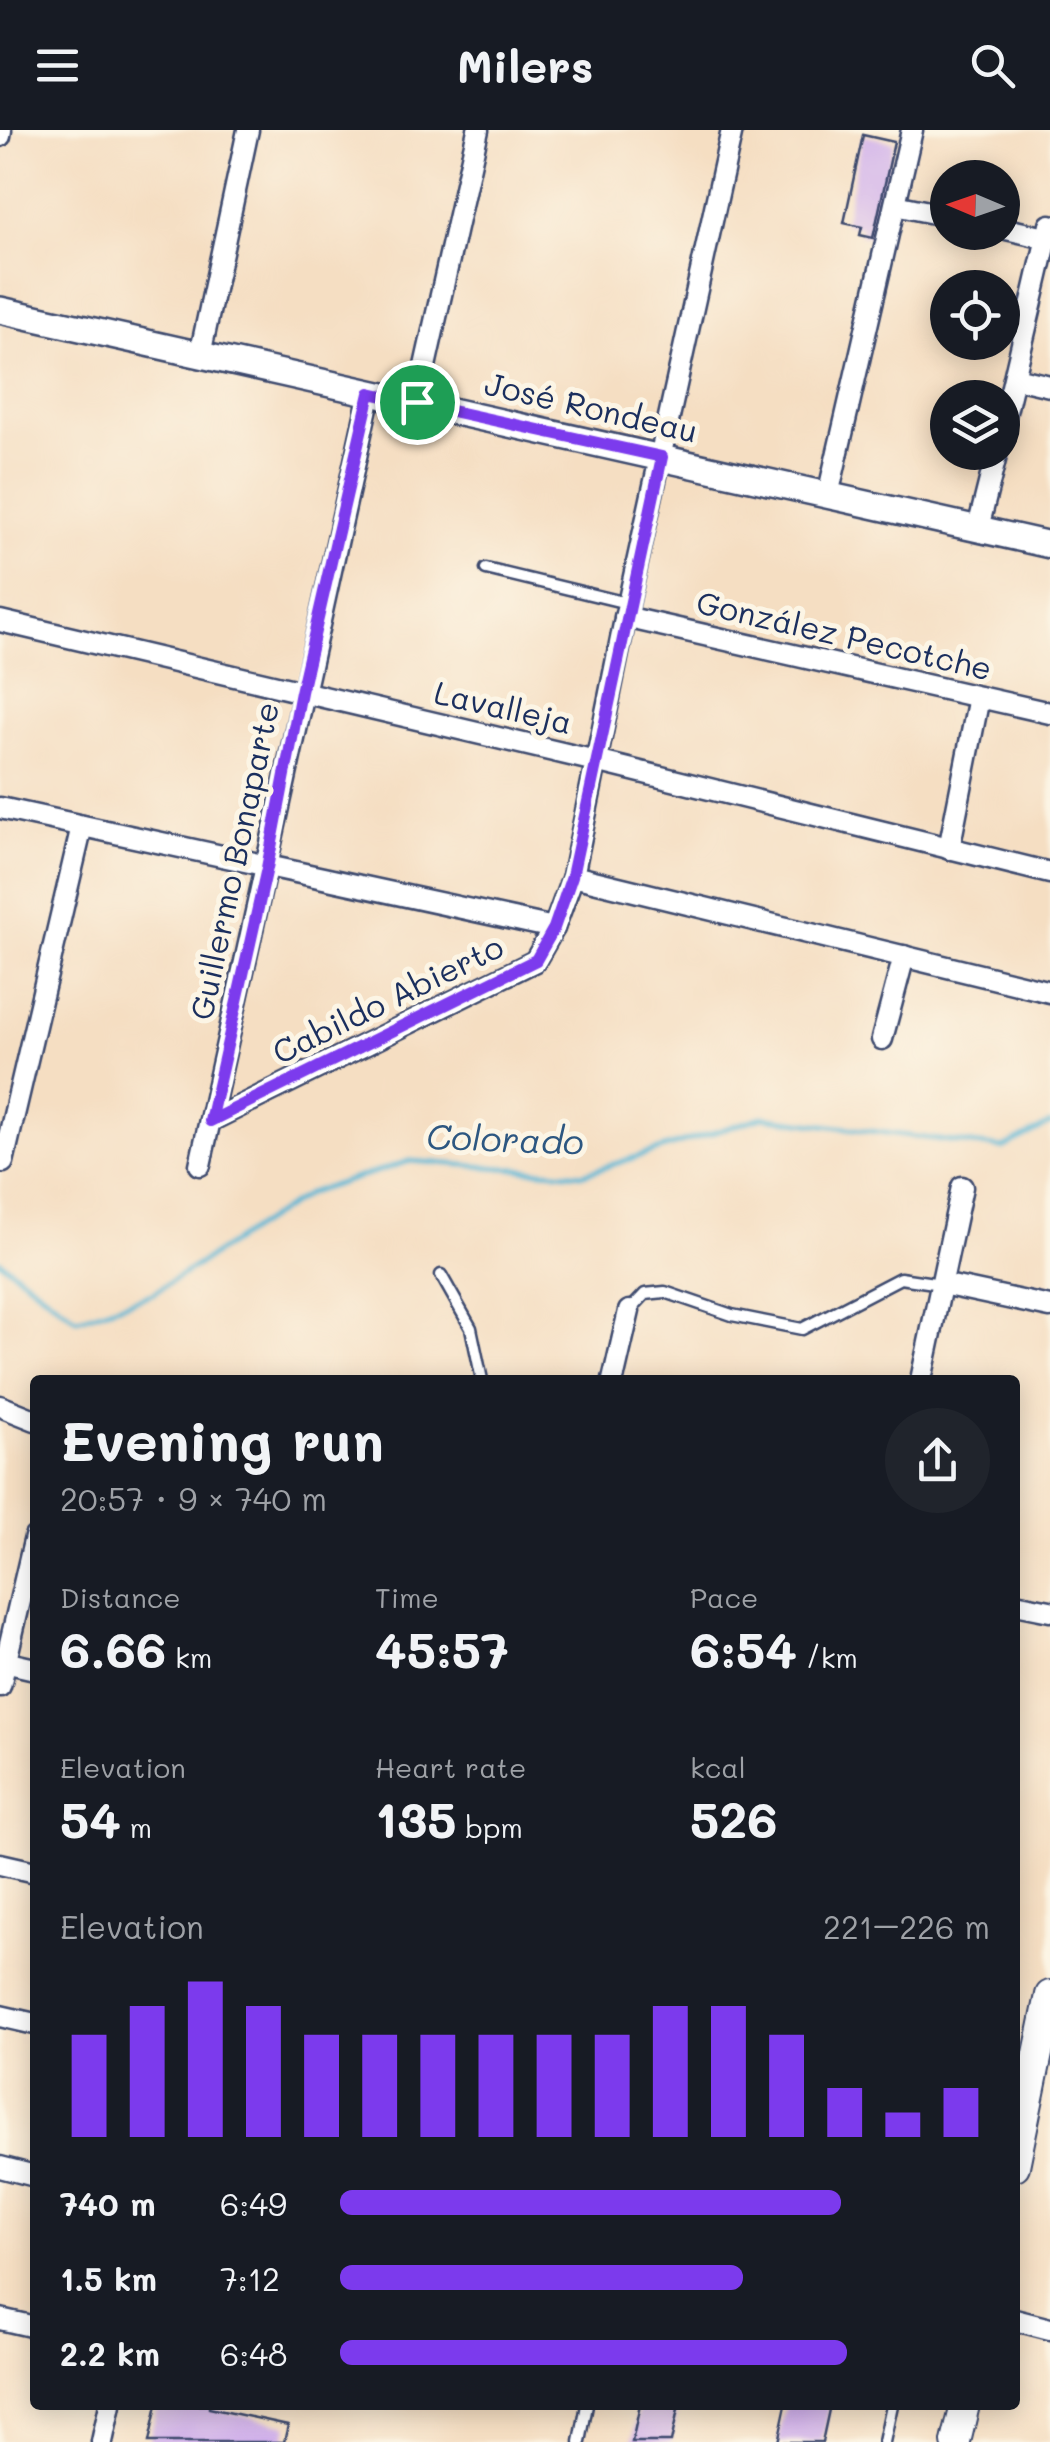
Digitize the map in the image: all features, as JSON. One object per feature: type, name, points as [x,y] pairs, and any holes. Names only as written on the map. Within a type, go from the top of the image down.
[{"type":"main road","points":[[1020,2119],[1026,2062],[1050,1995]]},
{"type":"main road","points":[[956,2442],[963,2410]]},
{"type":"street","points":[[200,355],[248,130]]},
{"type":"street","points":[[417,402],[478,130]]},
{"type":"street","points":[[554,928],[572,876],[732,130]]},
{"type":"street","points":[[828,495],[912,130]]},
{"type":"street","points":[[895,204],[930,212]]},
{"type":"street","points":[[1020,230],[1049,234],[1015,378],[1050,386]]},
{"type":"street","name":"José Rondeau","points":[[0,310],[1050,545]]},
{"type":"street","name":"Guillermo Bonaparte","points":[[200,1165],[267,868],[301,692],[370,393]]},
{"type":"street","points":[[978,528],[992,470]]},
{"type":"street","name":"González Pecotche","points":[[627,610],[1050,713]]},
{"type":"street","name":"Lavalleja","points":[[0,622],[596,761],[1050,873]]},
{"type":"street","points":[[949,849],[979,697]]},
{"type":"street","name":"Cabildo Abierto","points":[[0,808],[554,928],[536,960],[210,1121]]},
{"type":"street","points":[[3,1162],[82,826]]},
{"type":"street","points":[[572,876],[1050,992]]},
{"type":"street","points":[[882,1039],[904,956]]},
{"type":"street","points":[[923,1375],[962,1187]]},
{"type":"street","points":[[942,1284],[1050,1306]]},
{"type":"street","points":[[614,1375],[629,1311]]},
{"type":"street","points":[[0,1406],[30,1418]]},
{"type":"street","points":[[0,1686],[30,1557]]},
{"type":"street","points":[[1020,1605],[1050,1611]]},
{"type":"street","points":[[3,1662],[30,1668]]},
{"type":"street","points":[[0,1864],[30,1871]]},
{"type":"street","points":[[0,2016],[30,2023]]},
{"type":"street","points":[[0,2168],[30,2175]]},
{"type":"street","points":[[0,2319],[30,2326]]},
{"type":"street","points":[[1020,2321],[1050,2329]]},
{"type":"street","points":[[102,2442],[109,2410]]},
{"type":"lane","points":[[486,569],[627,610]]},
{"type":"lane","points":[[441,1276],[472,1328],[481,1375]]},
{"type":"lane","points":[[629,1311],[644,1294],[665,1292],[732,1315],[802,1328],[900,1278],[942,1284]]},
{"type":"lane","points":[[580,2442],[586,2410]]},
{"type":"lane","points":[[884,2442],[891,2410]]},
{"type":"building","points":[[863,135],[894,142],[873,238],[860,235],[862,227],[844,223]]},
{"type":"building","points":[[156,2410],[218,2410],[288,2425],[284,2442],[149,2442]]},
{"type":"building","points":[[639,2410],[678,2410],[671,2442],[632,2442]]},
{"type":"building","points":[[785,2410],[829,2410],[822,2442],[778,2442]]},
{"type":"waterway","name":"Colorado","points":[[0,1261],[77,1319],[152,1294],[309,1193],[410,1161],[583,1174],[762,1117],[1003,1148],[1050,1124]]},
{"type":"route","points":[[370,393],[417,402],[662,457],[572,876],[554,928],[536,960],[210,1121],[267,868],[301,692],[370,393]]}]
